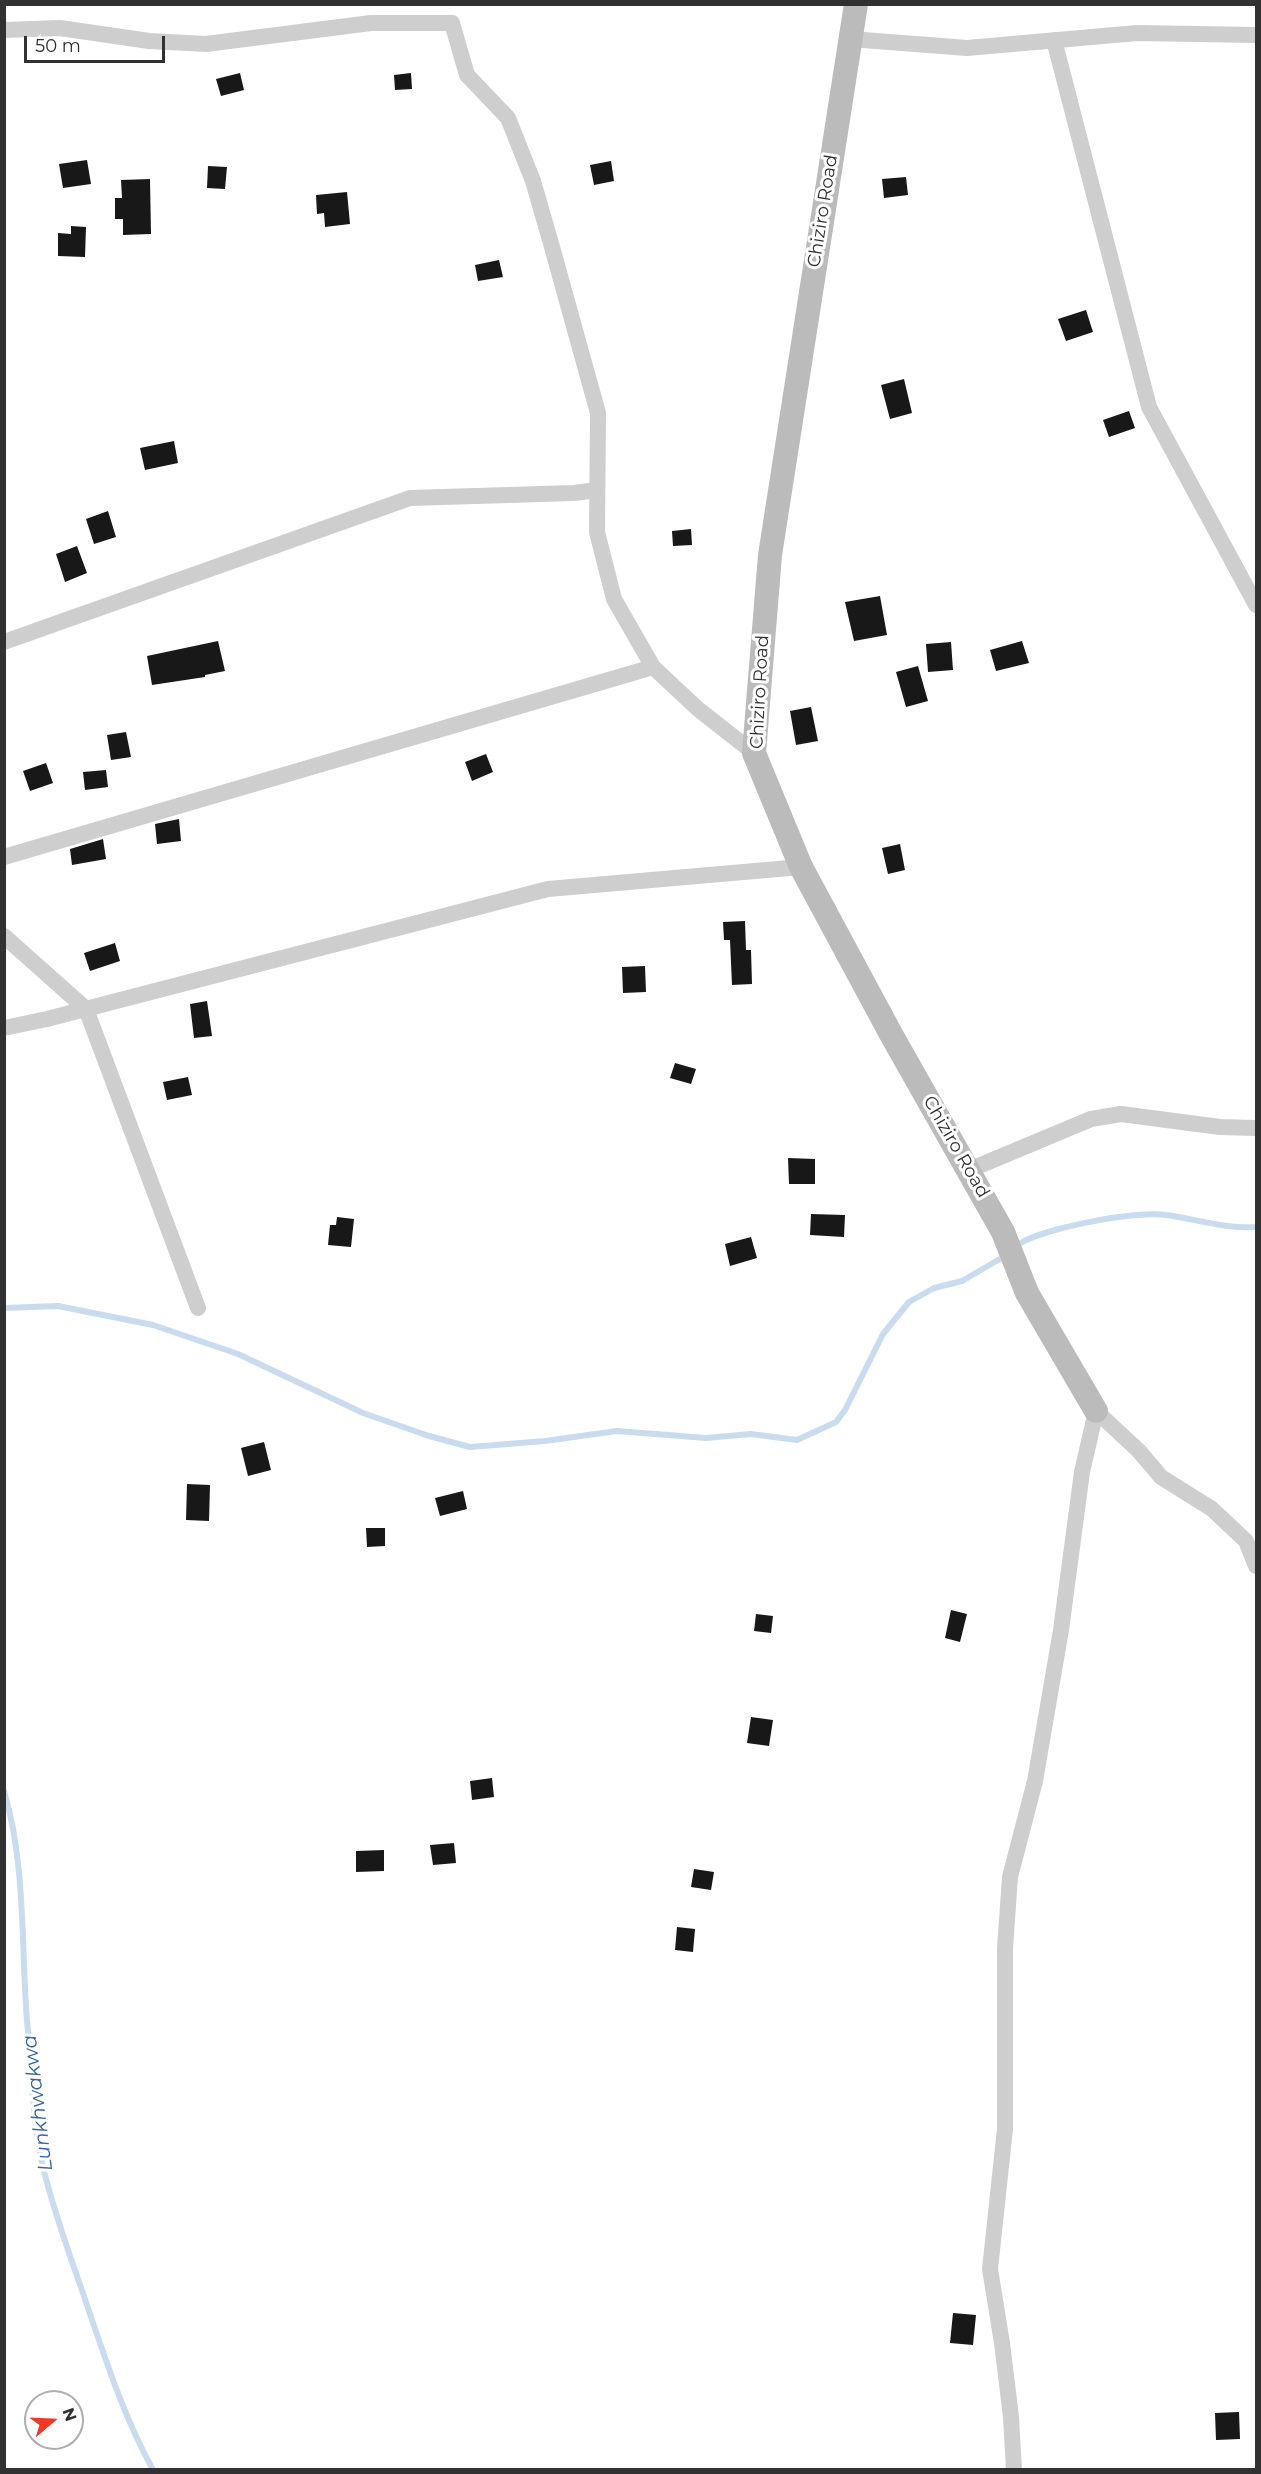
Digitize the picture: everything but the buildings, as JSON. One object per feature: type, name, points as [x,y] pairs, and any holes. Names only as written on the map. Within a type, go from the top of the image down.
[{"type":"street","name":"Chiziro Road","points":[[856,4],[770,555],[754,753],[801,867],[1003,1232],[1028,1293],[1096,1411]]},
{"type":"street","points":[[4,30],[60,28],[149,41],[206,44],[371,23],[452,23],[467,75],[508,118],[533,181],[598,413],[597,532],[614,599],[653,668],[698,709],[754,753]]},
{"type":"street","points":[[850,39],[967,48],[1137,33],[1257,35]]},
{"type":"street","points":[[1054,40],[1149,407],[1257,605]]},
{"type":"street","points":[[4,642],[410,498],[574,493],[597,490]]},
{"type":"street","points":[[4,857],[653,668]]},
{"type":"street","points":[[4,1028],[86,1009],[548,889],[801,867]]},
{"type":"street","points":[[4,936],[86,1009],[198,1308]]},
{"type":"street","points":[[969,1170],[1091,1119],[1121,1114],[1220,1127],[1257,1128]]},
{"type":"street","points":[[1096,1411],[1139,1451],[1161,1477],[1212,1509],[1251,1541],[1257,1566]]},
{"type":"street","points":[[1014,2469],[1008,2385],[990,2269],[1005,2129],[1005,1948],[1010,1877],[1035,1780],[1061,1630],[1082,1472],[1096,1411]]},
{"type":"waterway","points":[[1015,1247],[1026,1240],[1064,1228],[1133,1215],[1166,1215],[1222,1225],[1256,1227]]},
{"type":"waterway","points":[[4,1308],[58,1306],[153,1325],[238,1354],[363,1413],[429,1436],[470,1447],[545,1441],[617,1431],[706,1438],[751,1434],[797,1440],[836,1422],[845,1410],[883,1334],[909,1302],[934,1288],[962,1281],[1005,1256]]},
{"type":"waterway","name":"Lunkhwakwa","points":[[4,1791],[16,1847],[22,1905],[25,1993],[40,2153],[58,2222],[109,2368],[133,2430],[153,2470]]}]
